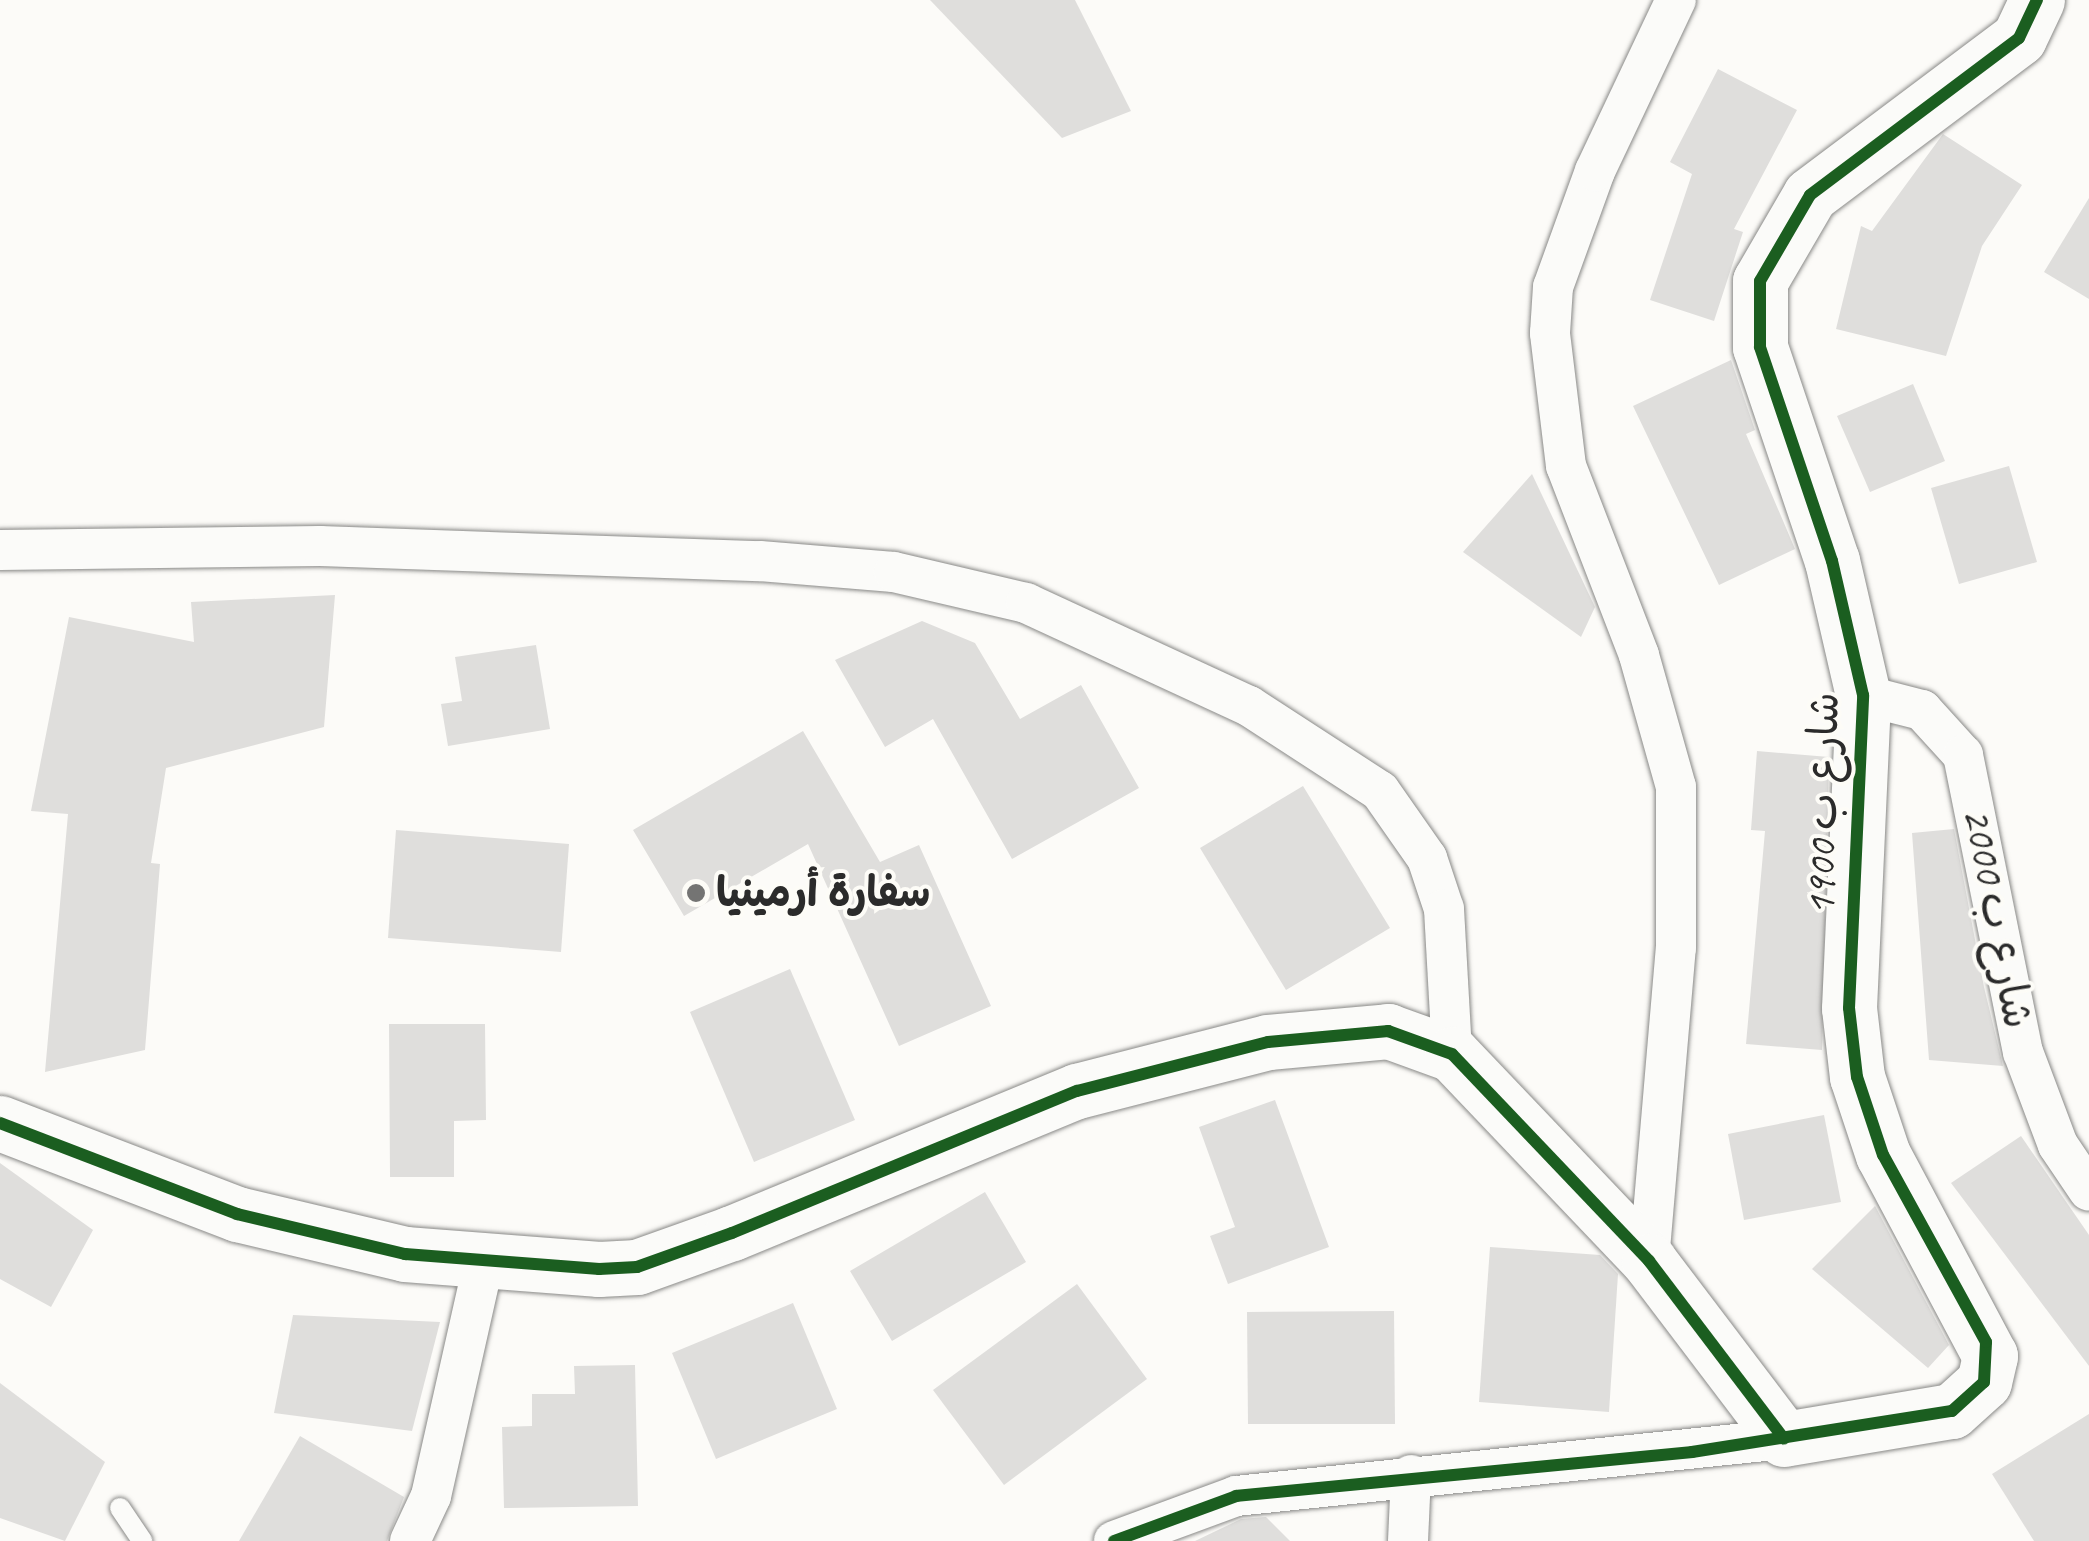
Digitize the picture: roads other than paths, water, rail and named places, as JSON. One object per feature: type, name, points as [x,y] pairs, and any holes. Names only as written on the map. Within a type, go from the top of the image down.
[{"type":"street","points":[[1649,1262],[1676,948],[1676,787],[1645,670],[1566,466],[1550,333],[1553,287],[1595,171],[1676,0]]},
{"type":"street","name":"شارع ب 1900","points":[[1784,1439],[1952,1412],[1990,1369],[1981,1332],[1882,1155],[1857,1078],[1849,1008],[1863,694],[1832,561],[1760,347],[1760,281],[1810,195],[2020,38],[2037,0]]},
{"type":"street","points":[[0,550],[320,546],[760,561],[894,572],[1026,603],[1250,706],[1380,791],[1427,858],[1444,909],[1452,1054]]},
{"type":"street","name":"شارع ب 2000","points":[[1863,694],[1922,710],[1963,755],[2024,1052],[2058,1145],[2089,1191]]},
{"type":"street","points":[[0,1123],[237,1214],[405,1254],[559,1271],[637,1266],[1076,1090],[1174,1062],[1388,1031],[1452,1054],[1649,1262],[1784,1439]]},
{"type":"street","points":[[410,1541],[440,1459],[484,1262]]},
{"type":"street","points":[[1114,1541],[1236,1496],[1784,1439]]},
{"type":"street","points":[[1408,1541],[1411,1475]]},
{"type":"lane","points":[[120,1508],[142,1541]]},
{"type":"place","name":"سفارة أرمينيا","points":[[696,893]]}]
